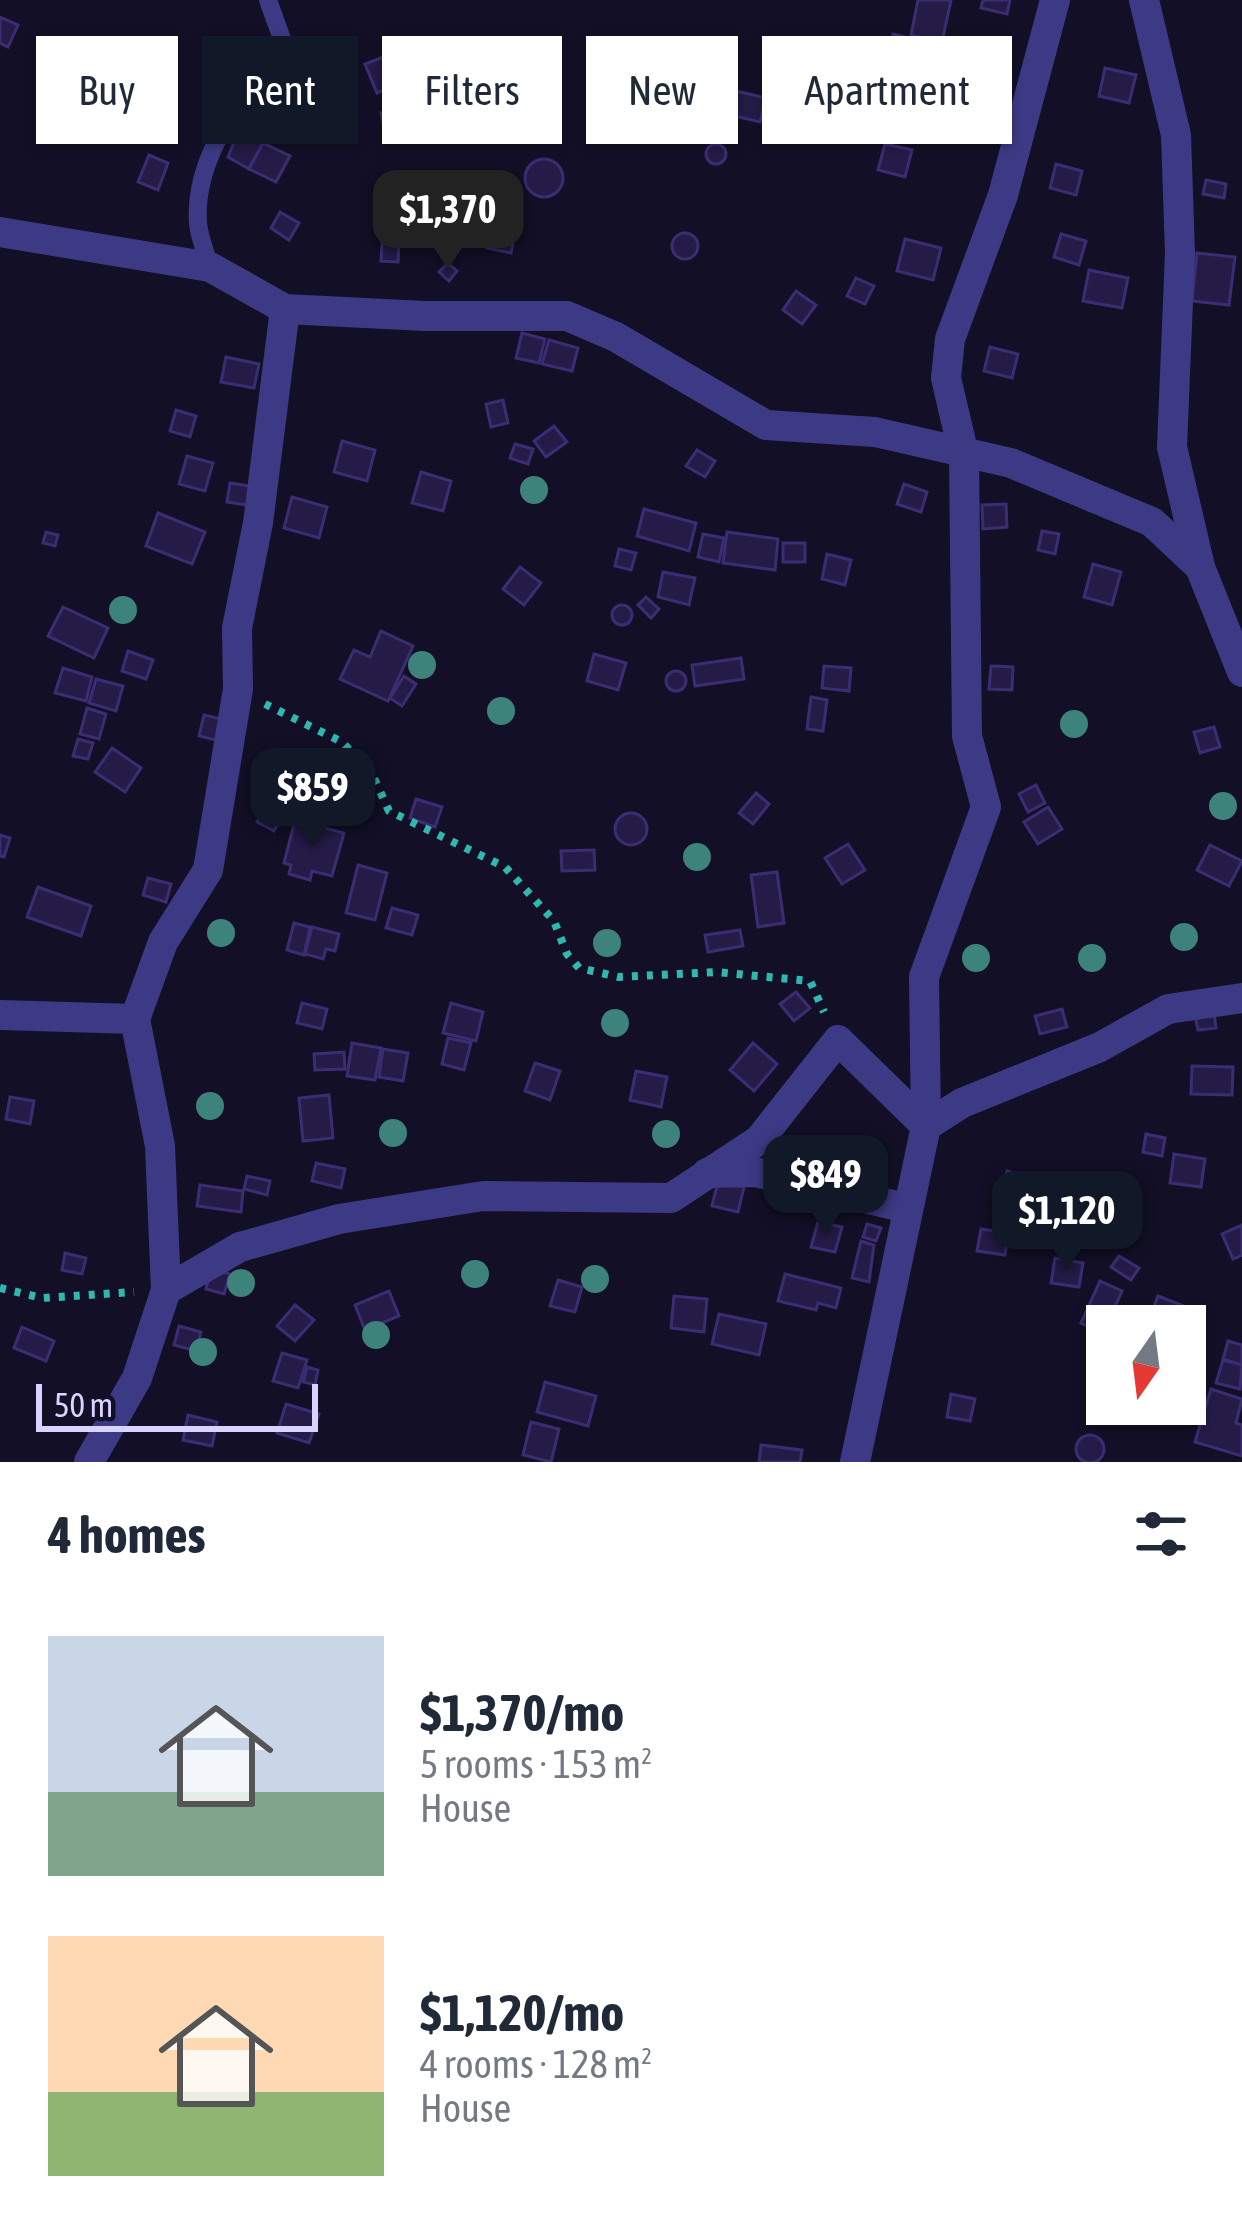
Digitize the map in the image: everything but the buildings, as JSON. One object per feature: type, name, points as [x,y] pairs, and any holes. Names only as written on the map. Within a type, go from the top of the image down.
[{"type":"street","points":[[855,1462],[926,1126],[924,977],[986,806],[967,736],[964,455],[946,378],[950,339],[1003,195],[1054,0]]},
{"type":"street","points":[[1144,0],[1176,135],[1180,254],[1172,447],[1200,567],[1242,672]]},
{"type":"street","points":[[0,232],[211,268],[285,309],[567,316],[616,337],[766,424],[875,432],[1011,463],[1152,522],[1200,567]]},
{"type":"street","points":[[88,1462],[137,1378],[166,1290],[160,1146],[135,1019],[164,942],[208,871],[238,689],[237,628],[258,523],[285,309]]},
{"type":"street","points":[[926,1126],[962,1103],[1100,1047],[1168,1009],[1242,998]]},
{"type":"street","points":[[0,1015],[135,1019]]},
{"type":"street","points":[[166,1290],[240,1247],[339,1219],[482,1196],[671,1198],[759,1140],[838,1040],[926,1126]]},
{"type":"street","points":[[705,1173],[755,1172],[906,1208]]},
{"type":"lane","points":[[211,268],[197,224],[200,188],[215,140],[282,39],[268,0]]},
{"type":"path","points":[[238,689],[342,742],[372,774],[389,812],[505,867],[554,921],[567,954],[579,968],[619,977],[716,972],[810,981],[838,1040]]},
{"type":"path","points":[[0,1288],[42,1298],[166,1290]]}]
